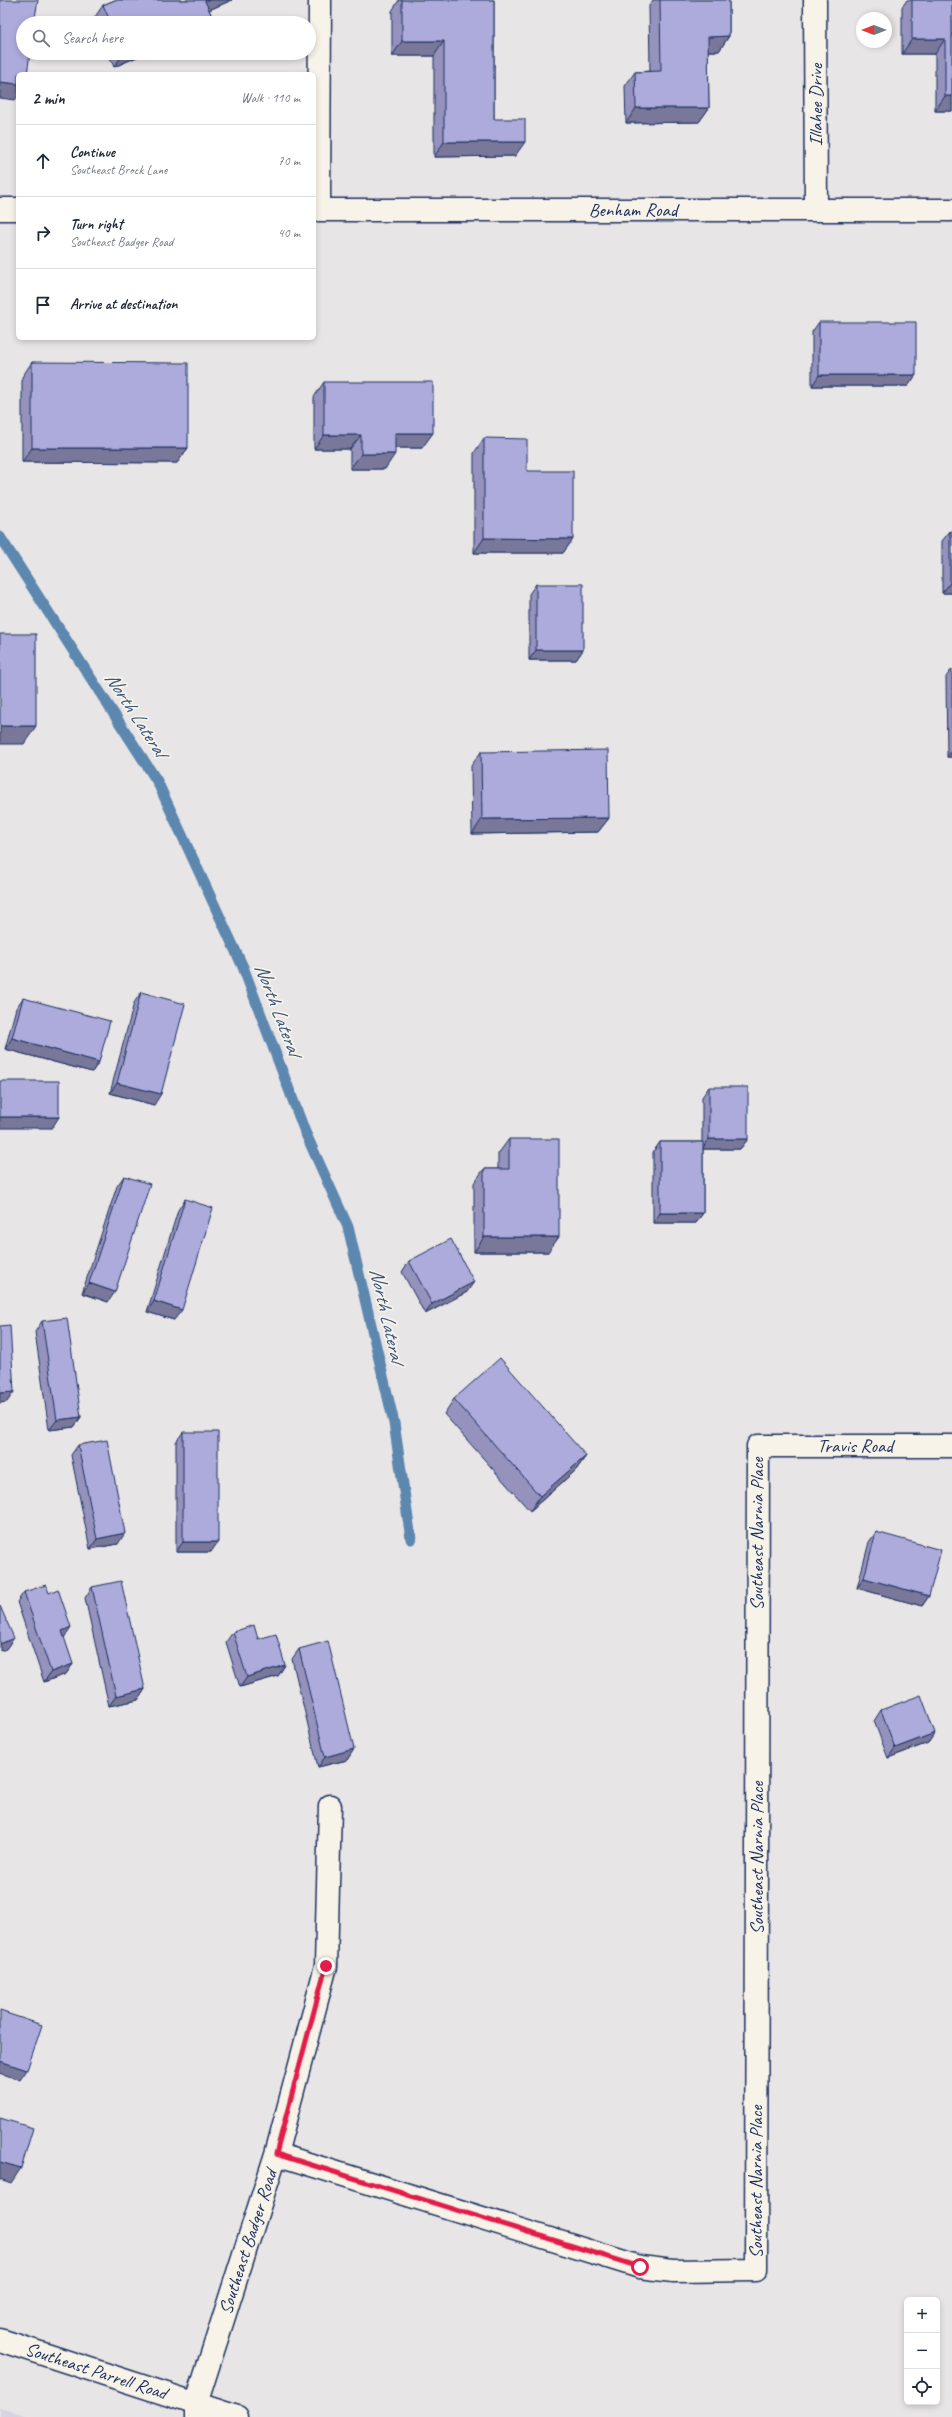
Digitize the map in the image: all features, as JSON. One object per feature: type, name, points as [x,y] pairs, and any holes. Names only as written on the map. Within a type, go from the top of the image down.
[{"type":"street","points":[[316,210],[320,0]]},
{"type":"street","name":"Illahee Drive","points":[[815,0],[816,210]]},
{"type":"street","points":[[0,209],[16,209]]},
{"type":"street","name":"Benham Road","points":[[316,210],[952,210]]},
{"type":"street","name":"Travis Road","points":[[758,1446],[952,1446]]},
{"type":"street","name":"Southeast Narnia Place","points":[[276,2154],[640,2267],[673,2271],[756,2270],[758,1446]]},
{"type":"street","name":"Southeast Badger Road","points":[[196,2410],[276,2154],[326,1966],[330,1806]]},
{"type":"street","name":"Southeast Parrell Road","points":[[0,2340],[196,2410],[237,2417]]},
{"type":"shaded area","points":[[0,2408],[28,2417],[0,2417]]},
{"type":"building","points":[[0,0],[38,0],[35,16],[16,16],[16,60],[29,60],[27,72],[16,72],[16,84],[0,82]]},
{"type":"building","points":[[115,0],[209,0],[205,1],[212,16],[108,16],[103,5]]},
{"type":"building","points":[[402,0],[494,0],[494,119],[525,119],[525,142],[444,142],[444,41],[402,41]]},
{"type":"building","points":[[660,0],[729,0],[729,36],[708,37],[709,108],[636,108],[635,72],[661,71]]},
{"type":"building","points":[[912,0],[952,0],[952,96],[945,96],[945,39],[912,39]]},
{"type":"building","points":[[819,322],[916,322],[916,375],[819,375]]},
{"type":"building","points":[[32,362],[188,363],[188,448],[32,448]]},
{"type":"building","points":[[324,382],[433,382],[433,433],[395,433],[395,454],[361,454],[361,435],[324,435]]},
{"type":"building","points":[[484,438],[527,439],[527,471],[573,471],[573,539],[484,538]]},
{"type":"building","points":[[950,531],[952,531],[952,583],[950,583]]},
{"type":"building","points":[[536,584],[583,584],[583,650],[536,650]]},
{"type":"building","points":[[0,634],[36,634],[36,726],[0,726]]},
{"type":"building","points":[[608,750],[609,818],[482,819],[481,752]]},
{"type":"building","points":[[141,992],[185,1004],[161,1094],[117,1083]]},
{"type":"building","points":[[23,998],[110,1021],[99,1062],[12,1038]]},
{"type":"building","points":[[0,1081],[59,1081],[59,1117],[0,1117]]},
{"type":"building","points":[[709,1087],[748,1087],[748,1139],[709,1139]]},
{"type":"building","points":[[509,1139],[559,1139],[559,1237],[484,1237],[484,1169],[509,1169]]},
{"type":"building","points":[[660,1142],[703,1142],[703,1213],[660,1213]]},
{"type":"building","points":[[124,1176],[150,1184],[115,1292],[89,1283]]},
{"type":"building","points":[[185,1199],[213,1208],[182,1310],[154,1301]]},
{"type":"building","points":[[451,1239],[474,1282],[432,1304],[409,1261]]},
{"type":"building","points":[[67,1318],[81,1417],[57,1420],[42,1321]]},
{"type":"building","points":[[10,1325],[14,1392],[0,1393],[0,1326]]},
{"type":"building","points":[[500,1358],[586,1456],[540,1496],[454,1399]]},
{"type":"building","points":[[183,1432],[218,1432],[218,1542],[183,1542]]},
{"type":"building","points":[[107,1440],[125,1533],[97,1539],[78,1445]]},
{"type":"building","points":[[876,1532],[941,1550],[929,1596],[864,1578]]},
{"type":"building","points":[[121,1581],[145,1689],[116,1696],[92,1587]]},
{"type":"building","points":[[46,1585],[49,1593],[58,1589],[71,1627],[62,1631],[73,1664],[51,1672],[24,1592]]},
{"type":"building","points":[[0,1606],[14,1638],[0,1644]]},
{"type":"building","points":[[254,1625],[258,1639],[276,1634],[285,1665],[247,1677],[233,1632]]},
{"type":"building","points":[[328,1641],[354,1749],[325,1757],[299,1649]]},
{"type":"building","points":[[921,1695],[935,1733],[895,1748],[881,1710]]},
{"type":"building","points":[[0,2011],[42,2025],[27,2070],[0,2061]]},
{"type":"building","points":[[0,2118],[33,2128],[21,2168],[0,2162]]},
{"type":"waterway","name":"North Lateral","points":[[0,537],[157,781],[243,967],[305,1132],[348,1227],[394,1423],[411,1539]]},
{"type":"route","points":[[326,1966],[276,2154],[610,2259],[640,2267]]}]
